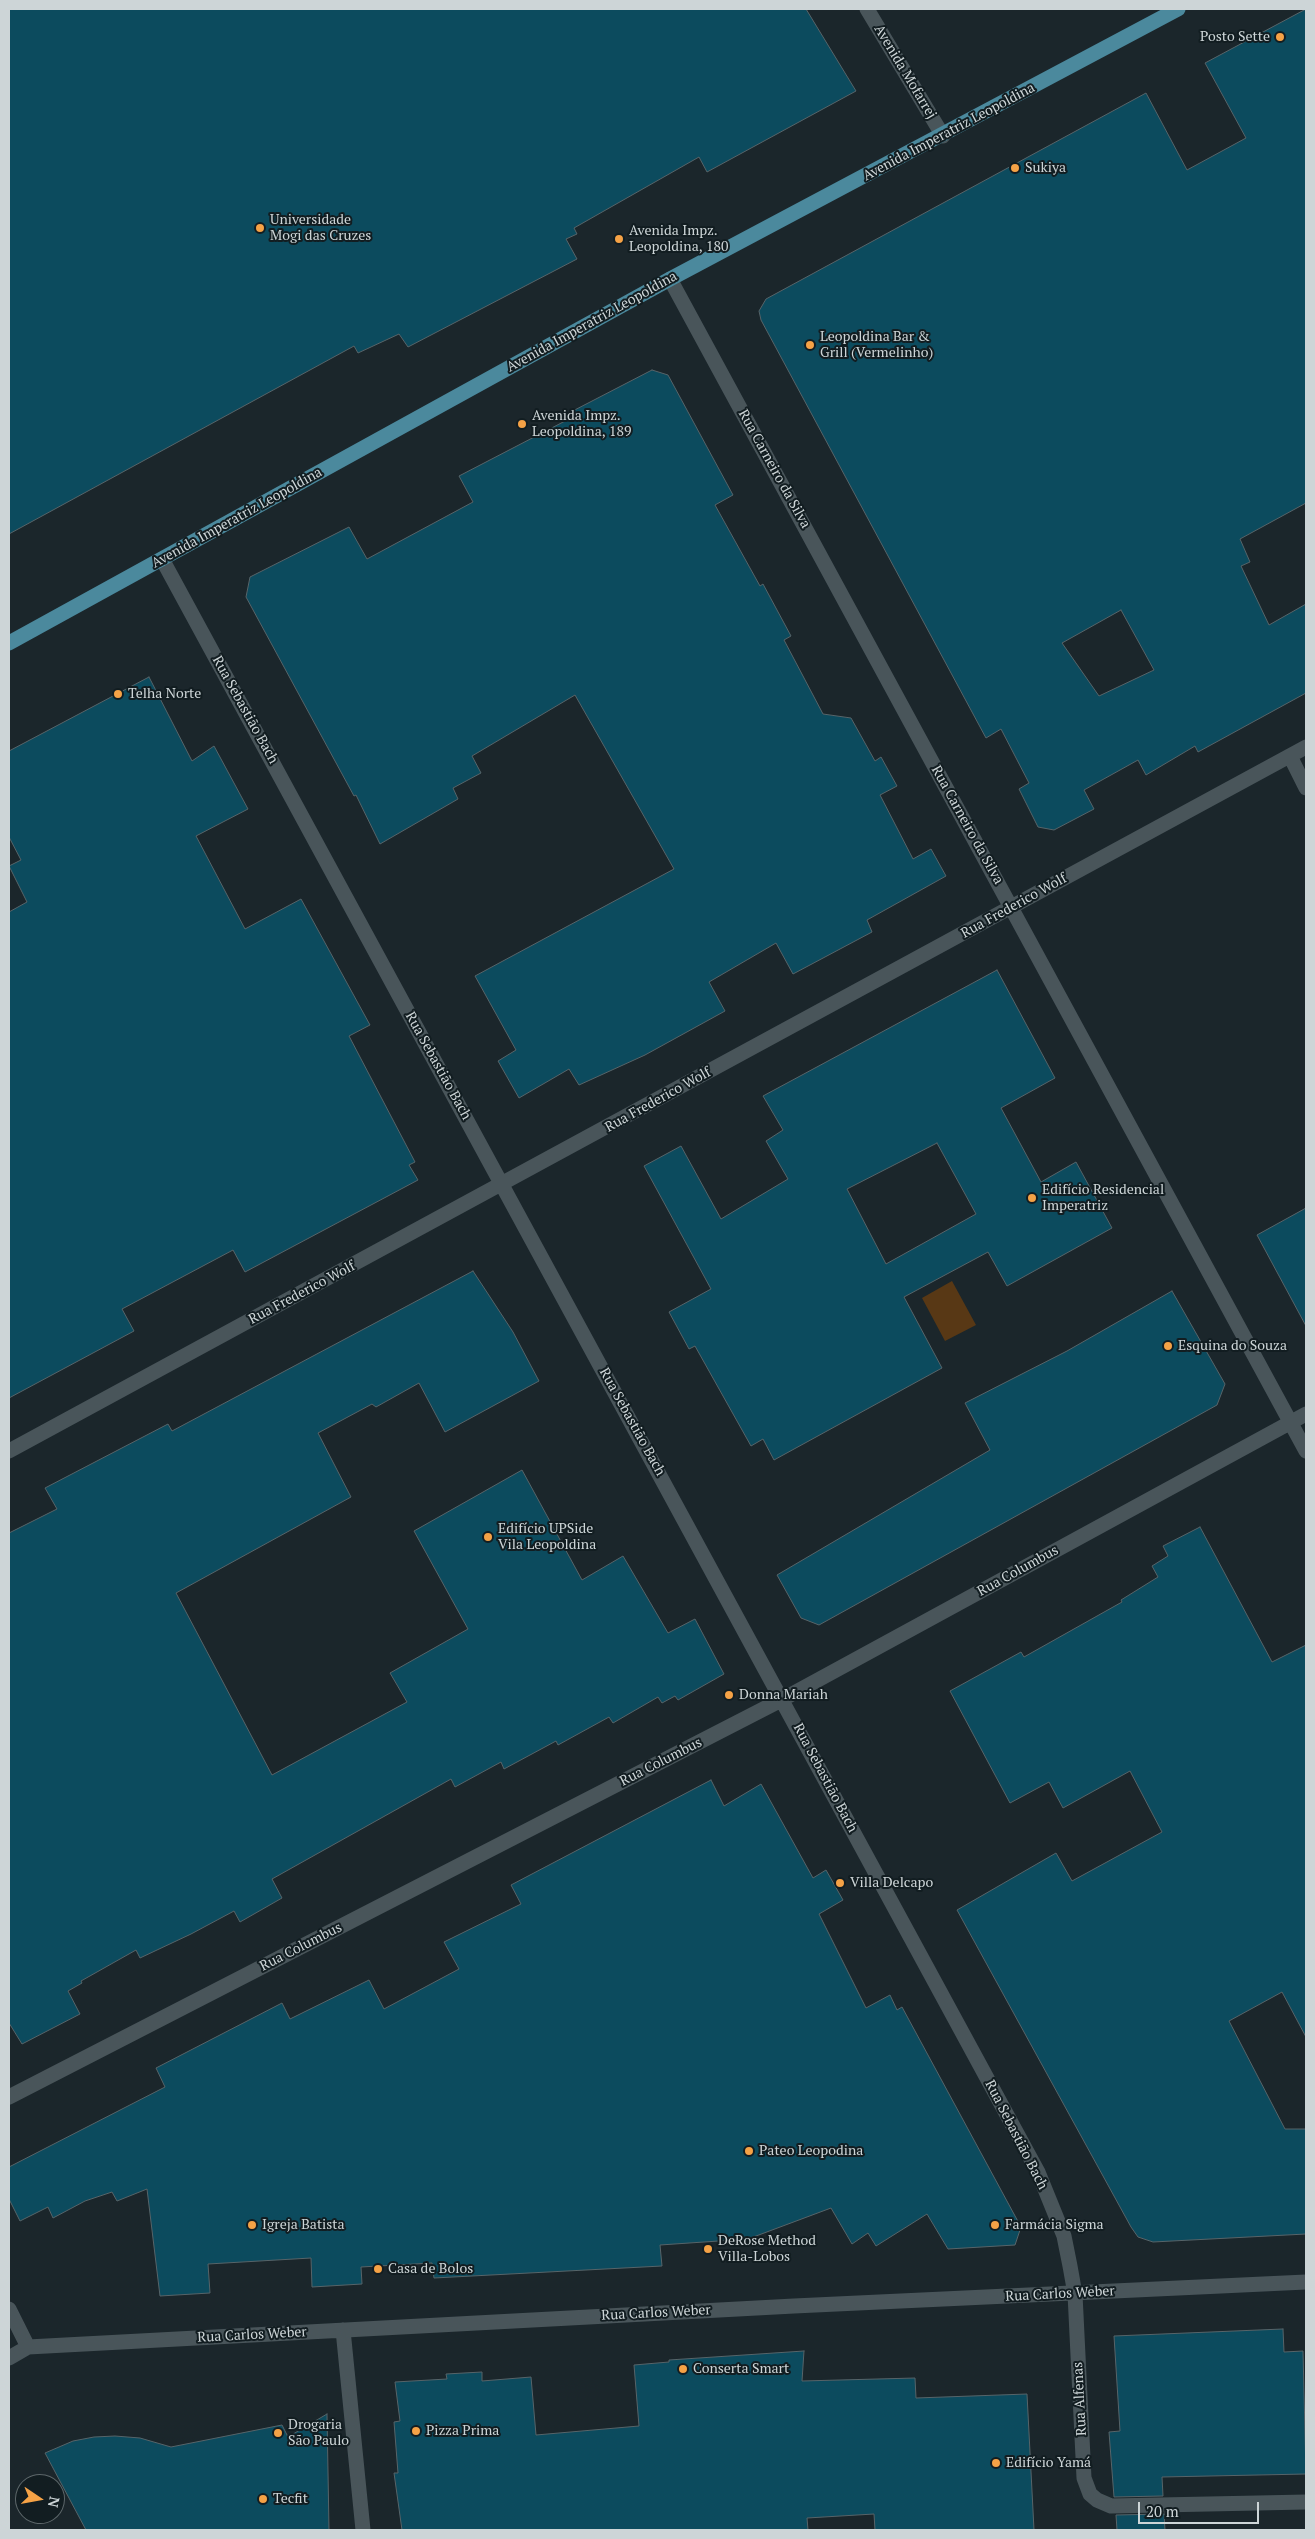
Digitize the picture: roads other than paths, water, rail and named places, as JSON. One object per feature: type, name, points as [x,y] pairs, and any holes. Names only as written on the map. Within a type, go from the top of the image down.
[{"type":"main road","name":"Avenida Imperatriz Leopoldina","points":[[9,643],[670,278],[943,136],[1178,9]]},
{"type":"street","name":"Avenida Mofarrej","points":[[867,9],[943,136]]},
{"type":"street","name":"Rua Carneiro da Silva","points":[[670,278],[1306,1451]]},
{"type":"street","name":"Rua Sebastião Bach","points":[[162,559],[783,1699],[1038,2172],[1064,2236],[1075,2294]]},
{"type":"street","name":"Rua Frederico Wolf","points":[[9,1451],[1306,747]]},
{"type":"street","points":[[1290,756],[1306,788]]},
{"type":"street","name":"Rua Columbus","points":[[9,2097],[783,1699],[1306,1414]]},
{"type":"street","name":"Rua Carlos Weber","points":[[9,2358],[28,2347],[794,2306],[1306,2282]]},
{"type":"street","name":"Rua Alfenas","points":[[1075,2294],[1084,2478],[1090,2494],[1097,2500],[1111,2506],[1306,2502]]},
{"type":"street","points":[[9,2309],[28,2347]]},
{"type":"street","points":[[343,2330],[363,2530]]},
{"type":"place","name":"Posto Sette","points":[[1280,37]]},
{"type":"place","name":"Sukiya","points":[[1015,168]]},
{"type":"place","name":"Universidade Mogi das Cruzes","points":[[260,228]]},
{"type":"place","name":"Avenida Impz. Leopoldina, 180","points":[[619,239]]},
{"type":"place","name":"Leopoldina Bar & Grill (Vermelinho)","points":[[810,345]]},
{"type":"place","name":"Avenida Impz. Leopoldina, 189","points":[[522,424]]},
{"type":"place","name":"Telha Norte","points":[[118,694]]},
{"type":"place","name":"Edifício Residencial Imperatriz","points":[[1032,1198]]},
{"type":"place","name":"Esquina do Souza","points":[[1168,1346]]},
{"type":"place","name":"Edifício UPSide Vila Leopoldina","points":[[488,1537]]},
{"type":"place","name":"Donna Mariah","points":[[729,1695]]},
{"type":"place","name":"Villa Delcapo","points":[[840,1883]]},
{"type":"place","name":"Pateo Leopodina","points":[[749,2151]]},
{"type":"place","name":"Igreja Batista","points":[[252,2225]]},
{"type":"place","name":"Farmácia Sigma","points":[[995,2225]]},
{"type":"place","name":"DeRose Method Villa-Lobos","points":[[708,2249]]},
{"type":"place","name":"Casa de Bolos","points":[[378,2269]]},
{"type":"place","name":"Conserta Smart","points":[[683,2369]]},
{"type":"place","name":"Pizza Prima","points":[[416,2431]]},
{"type":"place","name":"Drogaria São Paulo","points":[[278,2433]]},
{"type":"place","name":"Edifício Yamá","points":[[996,2463]]},
{"type":"place","name":"Tecfit","points":[[263,2499]]}]
